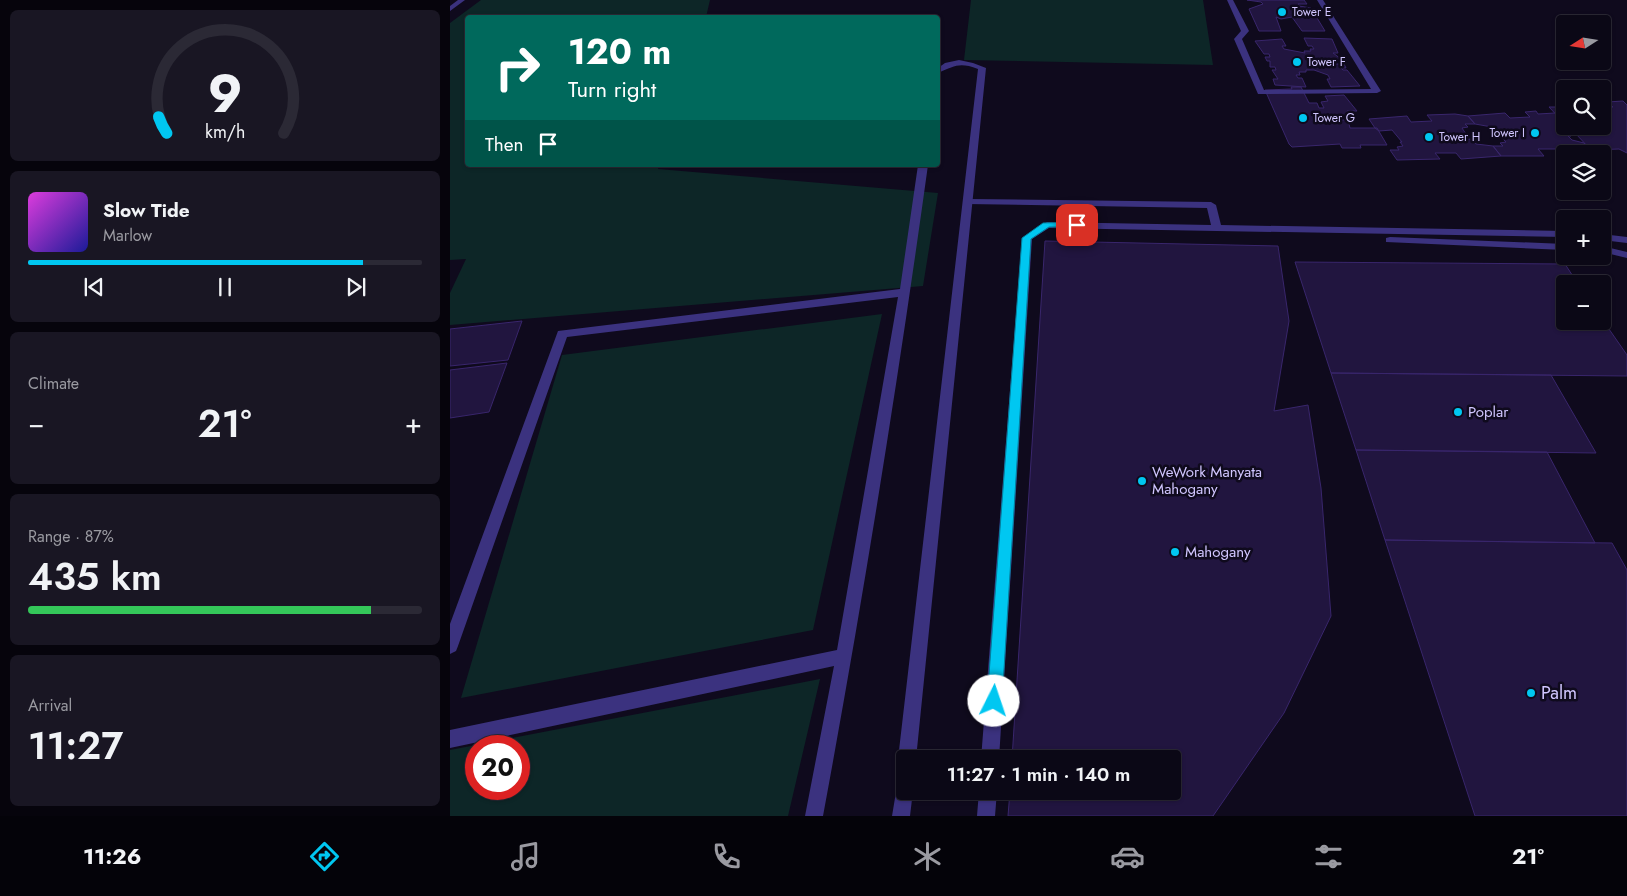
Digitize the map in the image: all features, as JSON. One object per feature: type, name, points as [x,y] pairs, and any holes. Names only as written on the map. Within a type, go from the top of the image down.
[{"type":"street","points":[[450,9],[462,0]]},
{"type":"street","points":[[1230,0],[1245,31],[1238,39],[1261,92],[1377,91],[1320,0]]},
{"type":"street","points":[[908,750],[969,202],[982,68],[969,63],[955,62],[940,69]]},
{"type":"street","points":[[814,816],[845,656],[906,292],[923,167]]},
{"type":"street","points":[[969,202],[1211,205],[1216,227]]},
{"type":"street","points":[[991,750],[1027,238],[1047,225],[1556,234]]},
{"type":"street","points":[[1611,238],[1627,240]]},
{"type":"street","points":[[1390,240],[1556,247]]},
{"type":"street","points":[[1611,251],[1627,255]]},
{"type":"street","points":[[450,646],[562,334],[906,292]]},
{"type":"street","points":[[450,739],[845,656]]},
{"type":"street","points":[[901,816],[903,800]]},
{"type":"street","points":[[986,816],[987,800]]},
{"type":"green space","points":[[481,0],[710,0],[706,15],[465,15],[465,167],[658,167],[658,169],[938,193],[923,286],[450,325],[450,293],[466,259],[450,260],[450,23]]},
{"type":"green space","points":[[971,0],[1203,0],[1213,65],[964,60]]},
{"type":"green space","points":[[882,314],[813,630],[461,698],[562,355]]},
{"type":"green space","points":[[820,679],[788,816],[450,816],[450,750],[465,747],[465,800],[530,800],[530,735],[528,735]]},
{"type":"building","name":"Tower E","points":[[1247,0],[1304,0],[1307,4],[1298,4],[1299,6],[1311,8],[1325,31],[1302,31],[1292,17],[1281,19],[1276,17],[1281,31],[1259,31],[1249,9],[1263,4]]},
{"type":"building","name":"Tower F","points":[[1304,38],[1332,39],[1338,53],[1333,53],[1341,59],[1323,59],[1325,64],[1344,64],[1346,68],[1341,68],[1347,70],[1360,86],[1331,87],[1327,79],[1330,79],[1328,75],[1314,70],[1306,70],[1306,72],[1299,72],[1300,75],[1296,75],[1298,78],[1302,78],[1306,87],[1275,85],[1273,79],[1278,79],[1272,70],[1276,70],[1275,67],[1270,67],[1270,61],[1267,61],[1265,57],[1270,57],[1269,54],[1264,54],[1255,41],[1282,39],[1286,46],[1282,46],[1284,49],[1305,53],[1304,51],[1314,49],[1312,46],[1308,46]]},
{"type":"building","name":"Tower G","points":[[1291,87],[1301,87],[1309,103],[1317,103],[1319,108],[1324,108],[1321,102],[1328,101],[1325,96],[1344,95],[1357,111],[1347,111],[1351,117],[1329,117],[1330,120],[1348,120],[1350,128],[1377,128],[1387,145],[1360,145],[1361,148],[1342,148],[1340,144],[1292,147],[1265,90],[1292,89]]},
{"type":"building","points":[[1623,101],[1627,105],[1627,153],[1619,149],[1611,149],[1611,145],[1586,145],[1577,135],[1611,135],[1611,107],[1613,107],[1611,102]]},
{"type":"building","points":[[1549,107],[1556,107],[1556,114]]},
{"type":"building","name":"Tower I","points":[[1536,111],[1538,114],[1555,113],[1556,135],[1570,135],[1571,136],[1568,136],[1572,140],[1586,145],[1556,145],[1556,149],[1538,149],[1544,156],[1501,156],[1493,146],[1503,146],[1500,143],[1506,142],[1502,138],[1504,138],[1492,127],[1475,124],[1468,116],[1505,113],[1510,118],[1530,117],[1525,112]]},
{"type":"building","name":"Tower H","points":[[1455,114],[1468,116],[1475,124],[1465,124],[1468,127],[1462,128],[1468,137],[1451,138],[1452,140],[1472,139],[1476,144],[1493,146],[1501,156],[1461,159],[1456,153],[1435,153],[1440,159],[1397,160],[1390,150],[1399,150],[1397,147],[1403,146],[1400,142],[1402,142],[1392,130],[1379,131],[1369,119],[1407,116],[1411,122],[1432,121],[1427,115]]},
{"type":"building","name":"Mahogany","points":[[1045,241],[1278,246],[1289,321],[1274,411],[1308,405],[1321,488],[1331,616],[1284,713],[1213,816],[1008,816],[1009,800],[1181,800],[1181,750],[1013,750]]},
{"type":"building","points":[[1295,262],[1566,265],[1572,275],[1556,275],[1556,330],[1610,330],[1627,355],[1627,376],[1331,373]]},
{"type":"building","points":[[522,321],[508,360],[450,366],[450,329]]},
{"type":"building","points":[[507,363],[489,412],[450,418],[450,370]]},
{"type":"building","name":"Poplar","points":[[1331,373],[1551,375],[1596,453],[1356,450]]},
{"type":"building","points":[[1356,450],[1547,452],[1595,543],[1385,540]]},
{"type":"building","name":"Palm","points":[[1385,540],[1612,543],[1627,570],[1627,816],[1475,816]]},
{"type":"place","name":"Tower E","points":[[1282,12]]},
{"type":"place","name":"Tower F","points":[[1297,62]]},
{"type":"place","name":"Tower G","points":[[1303,118]]},
{"type":"place","name":"Tower I","points":[[1535,133]]},
{"type":"place","name":"Tower H","points":[[1429,137]]},
{"type":"place","name":"Poplar","points":[[1458,412]]},
{"type":"place","name":"WeWork Manyata Mahogany","points":[[1142,481]]},
{"type":"place","name":"Mahogany","points":[[1175,552]]},
{"type":"place","name":"Palm","points":[[1531,693]]},
{"type":"route","points":[[994,701],[1027,238],[1047,225],[1077,225]]}]
